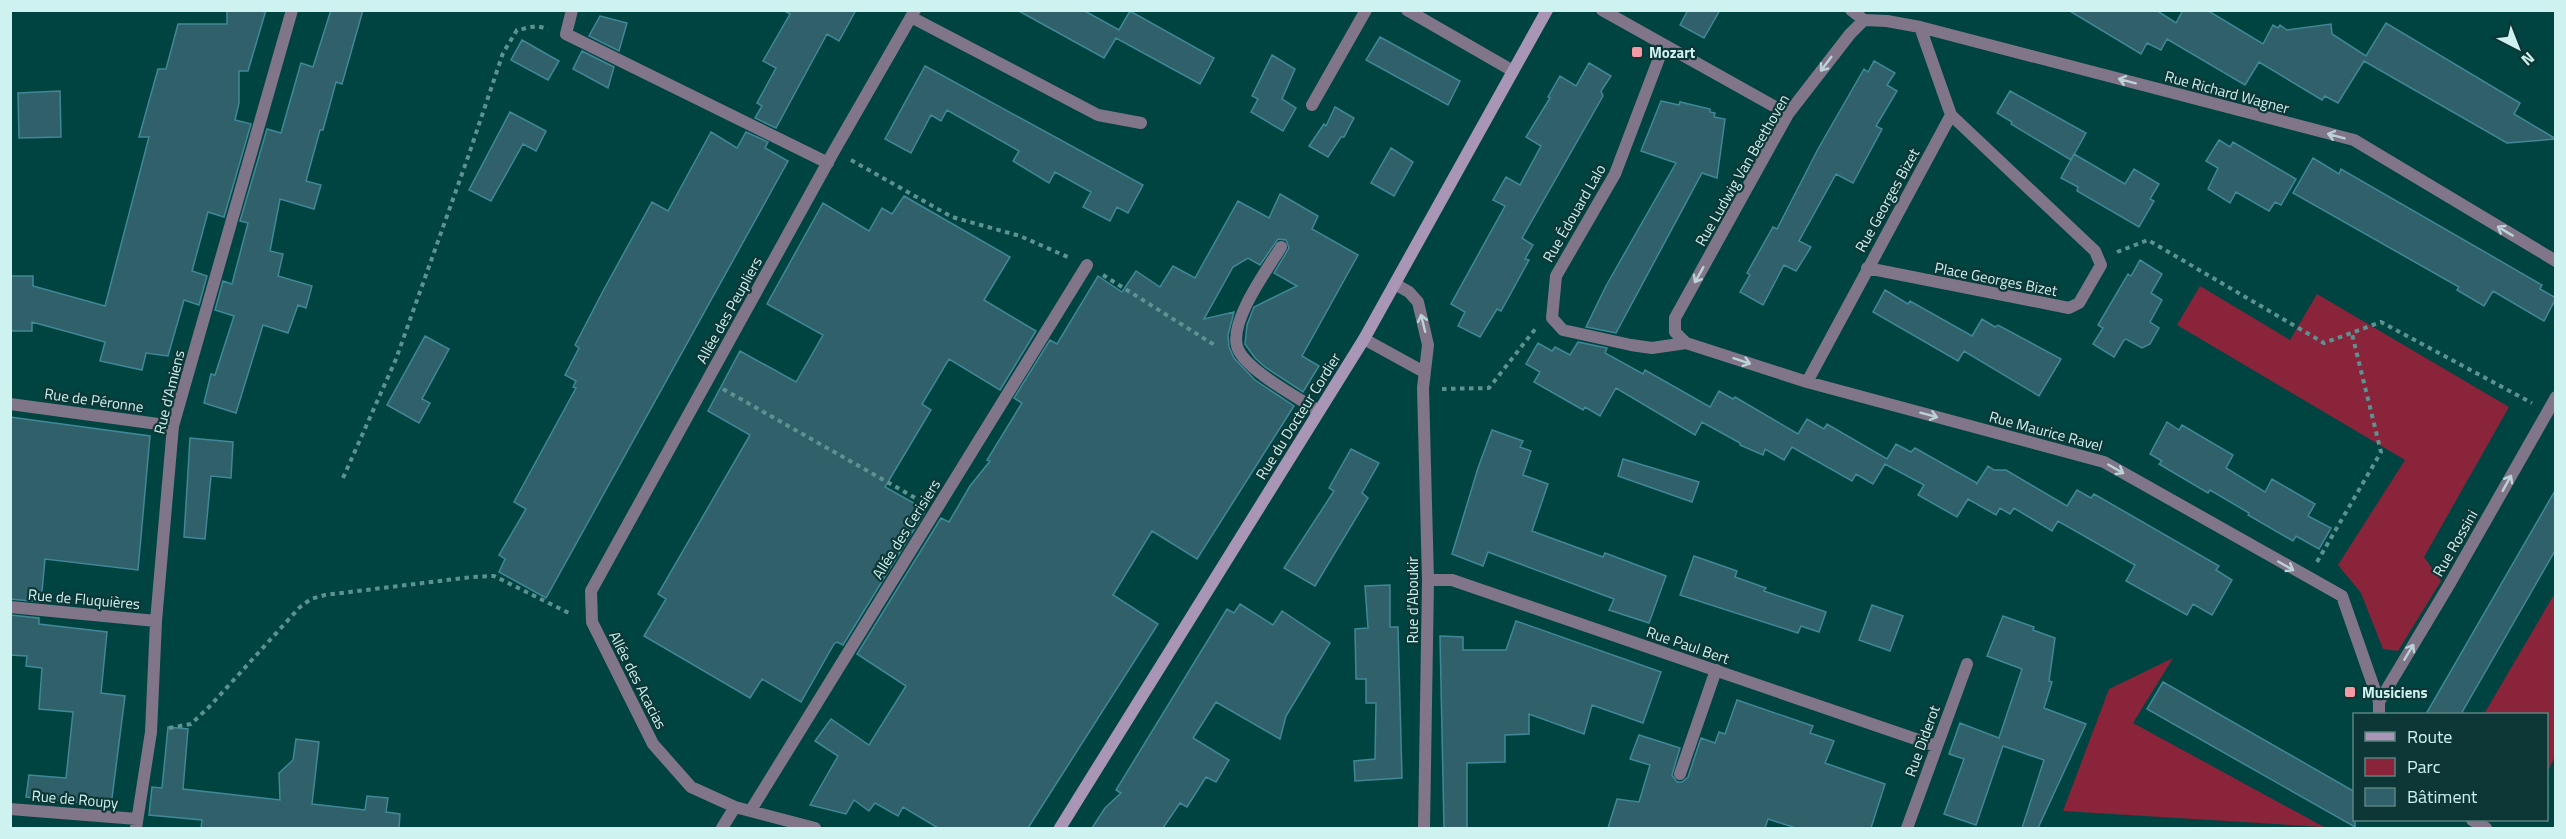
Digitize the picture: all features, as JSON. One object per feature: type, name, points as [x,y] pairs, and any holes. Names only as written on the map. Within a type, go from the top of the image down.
[{"type":"street","name":"Rue d'Amiens","points":[[137,824],[151,732],[156,621],[172,426],[292,10]]},
{"type":"street","points":[[572,10],[566,34],[828,163]]},
{"type":"street","points":[[1312,105],[1366,10]]},
{"type":"street","points":[[1407,10],[1513,71]]},
{"type":"street","name":"Rue du Docteur Cordier","points":[[1060,828],[1364,339],[1547,10]]},
{"type":"street","points":[[1602,10],[1788,114]]},
{"type":"street","points":[[1851,10],[1864,20]]},
{"type":"street","name":"Allée des Peupliers","points":[[592,622],[591,591],[834,151],[913,14],[1098,115],[1141,123]]},
{"type":"street","name":"Rue Richard Wagner","points":[[1864,20],[1887,21],[1920,27],[2354,140],[2556,261]]},
{"type":"street","name":"Rue Ludwig Van Beethoven","points":[[1686,343],[1675,332],[1675,318],[1788,114],[1850,34],[1864,20]]},
{"type":"street","points":[[1920,27],[1951,115],[2095,251],[2100,259]]},
{"type":"street","name":"Rue Édouard Lalo","points":[[1552,318],[1556,276],[1615,174],[1664,45]]},
{"type":"street","name":"Rue Georges Bizet","points":[[1807,382],[1951,115]]},
{"type":"street","points":[[1281,247],[1238,322],[1237,347],[1252,368],[1319,411]]},
{"type":"street","name":"Place Georges Bizet","points":[[1867,268],[2069,308],[2079,303],[2101,265],[2100,259]]},
{"type":"street","name":"Allée des Cerisiers","points":[[751,810],[1087,265]]},
{"type":"street","name":"Rue d'Aboukir","points":[[1395,284],[1409,292],[1418,302],[1428,345],[1423,388],[1428,580],[1425,828]]},
{"type":"street","name":"Rue Maurice Ravel","points":[[1552,318],[1563,330],[1631,345],[1652,348],[1686,343],[1807,382],[2104,462],[2342,596],[2379,708]]},
{"type":"street","points":[[1364,339],[1424,372]]},
{"type":"street","name":"Rue Rossini","points":[[2379,708],[2556,397]]},
{"type":"street","name":"Rue de Péronne","points":[[10,404],[172,426]]},
{"type":"street","name":"Rue Paul Bert","points":[[1428,580],[1452,580],[1936,746]]},
{"type":"street","name":"Rue de Fluquières","points":[[10,607],[156,621]]},
{"type":"street","name":"Allée des Acacias","points":[[592,622],[653,744],[691,787],[735,807],[815,828]]},
{"type":"street","name":"Rue Diderot","points":[[1906,828],[1967,664]]},
{"type":"street","points":[[1680,774],[1716,670]]},
{"type":"street","points":[[722,828],[735,807]]},
{"type":"street","name":"Rue de Roupy","points":[[10,809],[137,824]]},
{"type":"path","points":[[343,478],[396,359],[503,53],[517,30],[537,26],[566,34]]},
{"type":"path","points":[[834,151],[952,217],[1020,236],[1087,265],[1222,350],[1237,347]]},
{"type":"path","points":[[2100,259],[2148,240],[2324,343],[2381,322],[2547,411]]},
{"type":"path","points":[[1423,388],[1489,388],[1532,330],[1552,318]]},
{"type":"path","points":[[2308,578],[2381,452],[2352,334]]},
{"type":"path","points":[[708,380],[936,510]]},
{"type":"path","points":[[151,732],[190,724],[210,706],[300,607],[311,599],[325,595],[494,576],[554,607],[592,622]]},
{"type":"green space","points":[[2200,286],[2290,340],[2317,294],[2509,407],[2424,557],[2441,581],[2398,651],[2383,649],[2361,593],[2338,565],[2405,460],[2177,325]]},
{"type":"green space","points":[[2555,593],[2555,756],[2548,771],[2548,713],[2485,713]]},
{"type":"green space","points":[[2173,658],[2133,723],[2324,827],[2063,811],[2109,689]]},
{"type":"building","points":[[227,10],[266,10],[248,71],[239,71],[239,103],[235,120],[251,124],[224,217],[208,212],[192,271],[207,276],[199,305],[184,300],[168,356],[146,353],[142,370],[100,361],[105,342],[32,322],[32,331],[10,331],[10,276],[33,276],[33,286],[105,306],[149,137],[139,137],[158,69],[166,69],[178,24],[227,24]]},
{"type":"building","points":[[331,10],[363,10],[342,84],[336,82],[306,181],[321,185],[314,209],[280,199],[270,251],[283,254],[278,276],[312,286],[306,308],[298,305],[288,333],[263,325],[236,413],[204,403],[211,374],[215,375],[234,316],[215,310],[223,281],[232,284],[248,223],[240,221],[267,129],[281,133],[301,63],[313,67]]},
{"type":"building","points":[[783,10],[856,10],[839,41],[827,34],[776,128],[755,118],[762,106],[757,103],[776,68],[763,61],[790,14]]},
{"type":"building","points":[[1017,10],[1083,10],[1119,30],[1130,11],[1214,58],[1200,84],[1116,38],[1104,58]]},
{"type":"building","points":[[1688,10],[1720,10],[1704,38],[1680,25]]},
{"type":"building","points":[[2068,10],[2156,10],[2176,23],[2183,10],[2207,10],[2263,44],[2273,25],[2278,28],[2280,25],[2287,30],[2331,24],[2332,34],[2366,56],[2386,23],[2520,103],[2514,114],[2556,139],[2507,143],[2364,61],[2338,103],[2325,96],[2322,100],[2259,62],[2245,85],[2167,39],[2161,50],[2147,43],[2141,54]]},
{"type":"building","points":[[600,16],[627,23],[619,51],[589,36]]},
{"type":"building","points":[[1380,37],[1460,81],[1448,105],[1366,60]]},
{"type":"building","points":[[522,40],[559,61],[548,80],[511,60]]},
{"type":"building","points":[[582,51],[614,67],[608,88],[573,69]]},
{"type":"building","points":[[1272,55],[1295,69],[1282,99],[1296,108],[1283,131],[1251,112],[1258,99],[1252,96]]},
{"type":"building","points":[[1874,61],[1895,73],[1887,85],[1897,91],[1876,126],[1882,129],[1853,183],[1836,174],[1799,241],[1811,247],[1796,271],[1784,265],[1763,305],[1740,292],[1750,275],[1747,273],[1773,227],[1777,229],[1818,149],[1864,69],[1868,72]]},
{"type":"building","points":[[1589,63],[1611,76],[1601,91],[1603,96],[1522,238],[1533,245],[1525,259],[1529,260],[1501,311],[1497,309],[1480,337],[1458,326],[1465,312],[1451,304],[1505,206],[1493,200],[1506,177],[1520,185],[1541,146],[1526,137],[1550,98],[1548,97],[1560,76],[1576,86]]},
{"type":"building","points":[[925,66],[1143,185],[1128,213],[1117,207],[1110,221],[1083,207],[1091,192],[1055,172],[1049,183],[1013,161],[1019,151],[947,110],[941,121],[931,115],[911,153],[885,139]]},
{"type":"building","points":[[60,91],[61,137],[19,138],[18,93]]},
{"type":"building","points":[[2010,91],[2086,133],[2071,160],[1997,113]]},
{"type":"building","points":[[1661,101],[1679,105],[1680,102],[1710,109],[1710,112],[1715,113],[1714,117],[1725,119],[1717,178],[1702,173],[1616,333],[1586,327],[1606,286],[1676,163],[1641,151]]},
{"type":"building","points":[[1335,107],[1354,118],[1344,137],[1341,137],[1328,157],[1309,146],[1324,124],[1326,126]]},
{"type":"building","points":[[510,112],[546,131],[536,151],[523,144],[491,201],[469,190]]},
{"type":"building","points":[[711,132],[737,148],[746,132],[768,142],[765,148],[788,161],[546,598],[499,572],[505,559],[499,555],[526,509],[514,502],[576,388],[573,387],[576,381],[565,375],[579,348],[575,345],[603,291],[652,202],[668,211]]},
{"type":"building","points":[[2219,140],[2230,147],[2233,142],[2296,179],[2281,205],[2275,202],[2269,211],[2236,192],[2230,203],[2208,189],[2218,168],[2206,161]]},
{"type":"building","points":[[1391,148],[1413,162],[1394,196],[1371,183]]},
{"type":"building","points":[[2074,154],[2125,184],[2134,169],[2159,184],[2150,199],[2154,201],[2139,227],[2077,191],[2078,187],[2061,178]]},
{"type":"building","points":[[2313,158],[2339,174],[2341,169],[2542,285],[2540,289],[2556,298],[2544,321],[2493,291],[2484,306],[2457,290],[2459,287],[2293,193]]},
{"type":"building","points":[[1280,194],[1318,216],[1312,229],[1358,255],[1302,356],[1319,366],[1303,392],[1265,367],[1245,344],[1247,325],[1254,307],[1297,286],[1274,273],[1289,248],[1286,240],[1278,239],[1260,265],[1248,258],[1233,267],[1204,319],[1234,312],[1228,335],[1229,347],[1234,358],[1255,380],[1294,406],[1197,559],[1152,531],[1113,595],[1158,624],[1028,828],[938,828],[903,807],[898,816],[875,803],[869,811],[854,800],[846,814],[810,805],[838,756],[815,741],[831,719],[869,745],[906,686],[857,654],[941,518],[949,522],[970,486],[990,461],[987,460],[1022,403],[1014,398],[1050,340],[1057,344],[1098,276],[1122,292],[1136,271],[1160,287],[1173,266],[1195,278],[1238,201],[1269,218]]},
{"type":"building","points":[[904,196],[1010,257],[984,300],[1036,331],[1000,390],[949,359],[922,404],[931,410],[885,487],[926,510],[843,645],[837,642],[834,644],[801,702],[762,679],[750,698],[644,636],[666,599],[658,594],[750,435],[708,411],[740,351],[796,382],[823,335],[767,304],[823,203],[869,231],[882,208],[892,214]]},
{"type":"building","points":[[2140,260],[2162,274],[2151,293],[2162,300],[2150,322],[2159,328],[2150,344],[2142,348],[2124,340],[2114,357],[2093,344],[2103,328],[2098,325],[2128,274],[2131,276]]},
{"type":"building","points":[[1885,290],[1908,304],[1910,301],[1972,336],[1982,319],[1995,327],[1998,325],[2061,359],[2039,396],[1964,351],[1958,361],[1873,312]]},
{"type":"building","points":[[425,336],[449,349],[422,399],[430,403],[419,423],[387,405]]},
{"type":"building","points":[[1578,342],[1607,348],[1605,353],[1643,374],[1645,370],[1710,407],[1719,391],[1733,399],[1735,397],[1798,434],[1807,419],[1824,429],[1827,424],[1887,459],[1896,444],[1911,452],[1915,448],[1977,483],[1976,485],[1988,466],[1994,470],[2006,470],[2067,506],[2077,490],[2091,498],[2094,494],[2219,566],[2216,570],[2232,580],[2212,615],[2193,604],[2187,615],[2126,581],[2135,565],[2058,521],[2052,531],[2014,508],[2010,514],[2000,508],[1996,515],[1968,499],[1957,517],[1918,495],[1924,485],[1885,464],[1873,484],[1856,474],[1852,481],[1792,447],[1784,460],[1765,449],[1763,455],[1740,445],[1702,422],[1695,435],[1616,388],[1600,416],[1585,407],[1583,410],[1534,382],[1540,372],[1526,364],[1538,343],[1552,351],[1555,347],[1570,355]]},
{"type":"building","points":[[10,417],[150,436],[138,570],[45,559],[41,602],[10,599]]},
{"type":"building","points":[[2167,422],[2179,430],[2182,425],[2233,455],[2226,468],[2265,492],[2272,479],[2315,504],[2308,516],[2331,528],[2319,549],[2296,536],[2293,541],[2210,490],[2208,493],[2159,464],[2162,461],[2150,454]]},
{"type":"building","points":[[1492,430],[1523,441],[1520,447],[1531,451],[1523,475],[1548,484],[1532,531],[1603,557],[1605,553],[1666,576],[1649,623],[1609,610],[1614,599],[1488,552],[1483,566],[1452,554]]},
{"type":"building","points":[[190,438],[233,442],[231,478],[211,476],[205,539],[184,537]]},
{"type":"building","points":[[1351,449],[1379,463],[1362,493],[1368,498],[1315,586],[1284,568],[1334,491],[1329,488]]},
{"type":"building","points":[[1623,459],[1699,482],[1692,502],[1618,476]]},
{"type":"building","points":[[2556,489],[2556,549],[2462,713],[2427,713]]},
{"type":"building","points":[[1694,556],[1737,571],[1735,577],[1766,588],[1764,591],[1826,612],[1819,632],[1801,626],[1798,633],[1680,595]]},
{"type":"building","points":[[1390,585],[1390,627],[1398,627],[1402,778],[1355,781],[1354,761],[1375,759],[1376,703],[1366,703],[1366,679],[1356,679],[1355,629],[1368,628],[1365,586]]},
{"type":"building","points":[[1240,604],[1273,625],[1282,611],[1330,643],[1286,716],[1280,739],[1216,702],[1193,738],[1229,760],[1216,782],[1206,777],[1187,807],[1180,803],[1163,828],[1092,828],[1105,808],[1121,793],[1116,790],[1227,609],[1234,613]]},
{"type":"building","points":[[1872,605],[1903,616],[1890,651],[1859,640]]},
{"type":"building","points":[[10,615],[39,618],[39,624],[107,632],[101,693],[125,696],[112,798],[104,805],[26,797],[29,775],[66,778],[73,712],[39,709],[42,668],[26,666],[27,656],[10,655]]},
{"type":"building","points":[[2003,616],[2034,627],[2033,630],[2055,638],[2049,681],[2052,682],[2044,708],[2086,724],[2038,828],[2022,828],[2044,760],[2003,746],[1976,825],[1944,814],[1964,759],[1949,754],[1960,723],[1999,738],[2022,669],[1987,656]]},
{"type":"building","points":[[1516,621],[1661,672],[1643,723],[1592,705],[1584,734],[1529,714],[1529,734],[1505,735],[1505,762],[1467,763],[1467,828],[1444,828],[1440,636],[1463,637],[1463,650],[1506,650]]},
{"type":"building","points":[[2163,682],[2353,791],[2355,827],[2147,709]]},
{"type":"building","points":[[1737,700],[1813,726],[1810,733],[1834,741],[1825,763],[1885,784],[1871,828],[1796,828],[1768,819],[1765,828],[1608,828],[1617,799],[1639,802],[1650,765],[1630,759],[1639,735],[1680,748],[1672,775],[1677,782],[1682,782],[1688,777],[1701,738],[1715,743],[1719,732],[1725,734]]},
{"type":"building","points":[[168,727],[188,729],[183,789],[280,800],[279,773],[293,760],[296,739],[319,742],[312,804],[365,810],[367,796],[388,798],[386,812],[400,814],[399,828],[201,828],[202,820],[149,815],[152,787],[162,788]]},
{"type":"place","name":"Mozart","points":[[1637,52]]},
{"type":"place","name":"Musiciens","points":[[2350,692]]}]
